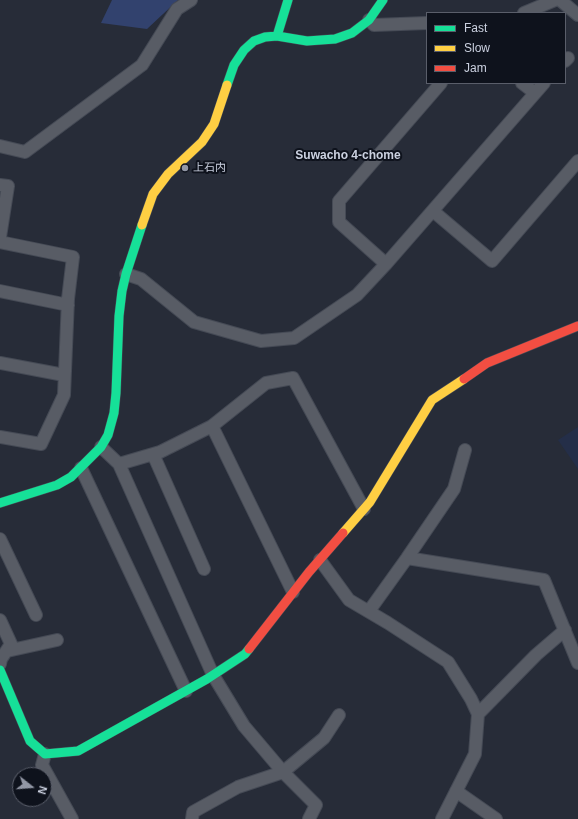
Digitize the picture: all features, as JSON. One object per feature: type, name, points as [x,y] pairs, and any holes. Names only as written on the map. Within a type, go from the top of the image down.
[{"type":"street","points":[[0,146],[25,152],[142,65],[177,9],[191,0]]},
{"type":"street","points":[[277,36],[288,0]]},
{"type":"street","points":[[0,503],[57,485],[81,468],[101,447],[108,435],[114,413],[116,393],[119,316],[122,291],[147,209],[153,194],[168,174],[202,142],[214,124],[234,65],[244,50],[254,41],[265,37],[277,36],[306,41],[335,39],[352,33],[369,20],[383,0]]},
{"type":"street","points":[[526,12],[555,0]]},
{"type":"street","points":[[560,0],[578,15]]},
{"type":"street","points":[[369,20],[374,25],[426,23]]},
{"type":"street","points":[[386,264],[339,222],[339,201],[440,84]]},
{"type":"street","points":[[523,84],[534,93]]},
{"type":"street","points":[[126,274],[141,279],[194,322],[261,340],[294,338],[357,295],[433,211],[543,84]]},
{"type":"street","points":[[433,211],[492,260],[578,161]]},
{"type":"street","points":[[0,185],[8,186],[0,237]]},
{"type":"street","points":[[0,242],[73,257],[68,305],[64,395],[41,444],[0,437]]},
{"type":"street","points":[[0,291],[68,305]]},
{"type":"street","points":[[0,670],[30,741],[45,754],[78,751],[213,675],[245,654],[293,592],[370,502],[432,400],[487,363],[578,326]]},
{"type":"street","points":[[0,363],[64,375]]},
{"type":"street","points":[[119,464],[153,454],[212,426],[266,383],[293,378],[364,509]]},
{"type":"street","points":[[212,426],[293,592]]},
{"type":"street","points":[[101,447],[119,464],[213,675],[244,726],[283,772],[316,805],[309,819]]},
{"type":"street","points":[[368,611],[407,558],[454,489],[464,450]]},
{"type":"street","points":[[153,454],[204,569]]},
{"type":"street","points":[[81,468],[186,691]]},
{"type":"street","points":[[0,539],[36,615]]},
{"type":"street","points":[[407,558],[544,580],[578,663]]},
{"type":"street","points":[[320,560],[349,600],[448,662],[471,699],[478,714],[475,754],[442,819]]},
{"type":"street","points":[[0,620],[11,644],[0,664]]},
{"type":"street","points":[[478,714],[536,654],[565,630]]},
{"type":"street","points":[[7,651],[57,640]]},
{"type":"street","points":[[192,819],[192,812],[238,787],[283,772],[324,738],[339,715]]},
{"type":"street","points":[[45,754],[42,765],[72,819]]},
{"type":"street","points":[[456,791],[496,819]]},
{"type":"shaded area","points":[[112,0],[178,0],[147,29],[101,23]]},
{"type":"shaded area","points":[[578,427],[578,469],[558,440]]},
{"type":"traffic: fast","points":[[277,36],[288,0]]},
{"type":"traffic: fast","points":[[227,85],[234,65],[244,50],[254,41],[265,37],[277,36],[307,41],[335,39],[352,33],[369,20],[383,0]]},
{"type":"traffic: fast","points":[[0,503],[57,485],[71,477],[101,447],[108,435],[114,413],[116,393],[119,316],[122,291],[142,225]]},
{"type":"traffic: fast","points":[[0,670],[30,741],[45,754],[78,751],[207,679],[245,654],[249,649]]},
{"type":"traffic: slow","points":[[142,225],[153,194],[168,174],[202,142],[214,124],[227,85]]},
{"type":"traffic: slow","points":[[343,533],[370,502],[432,400],[464,379]]},
{"type":"traffic: jam","points":[[464,379],[487,363],[578,326]]},
{"type":"traffic: jam","points":[[249,649],[309,572],[343,533]]},
{"type":"place","name":"上石内","points":[[185,168]]},
{"type":"district","name":"Suwacho 4-chome","points":[[348,156]]}]
